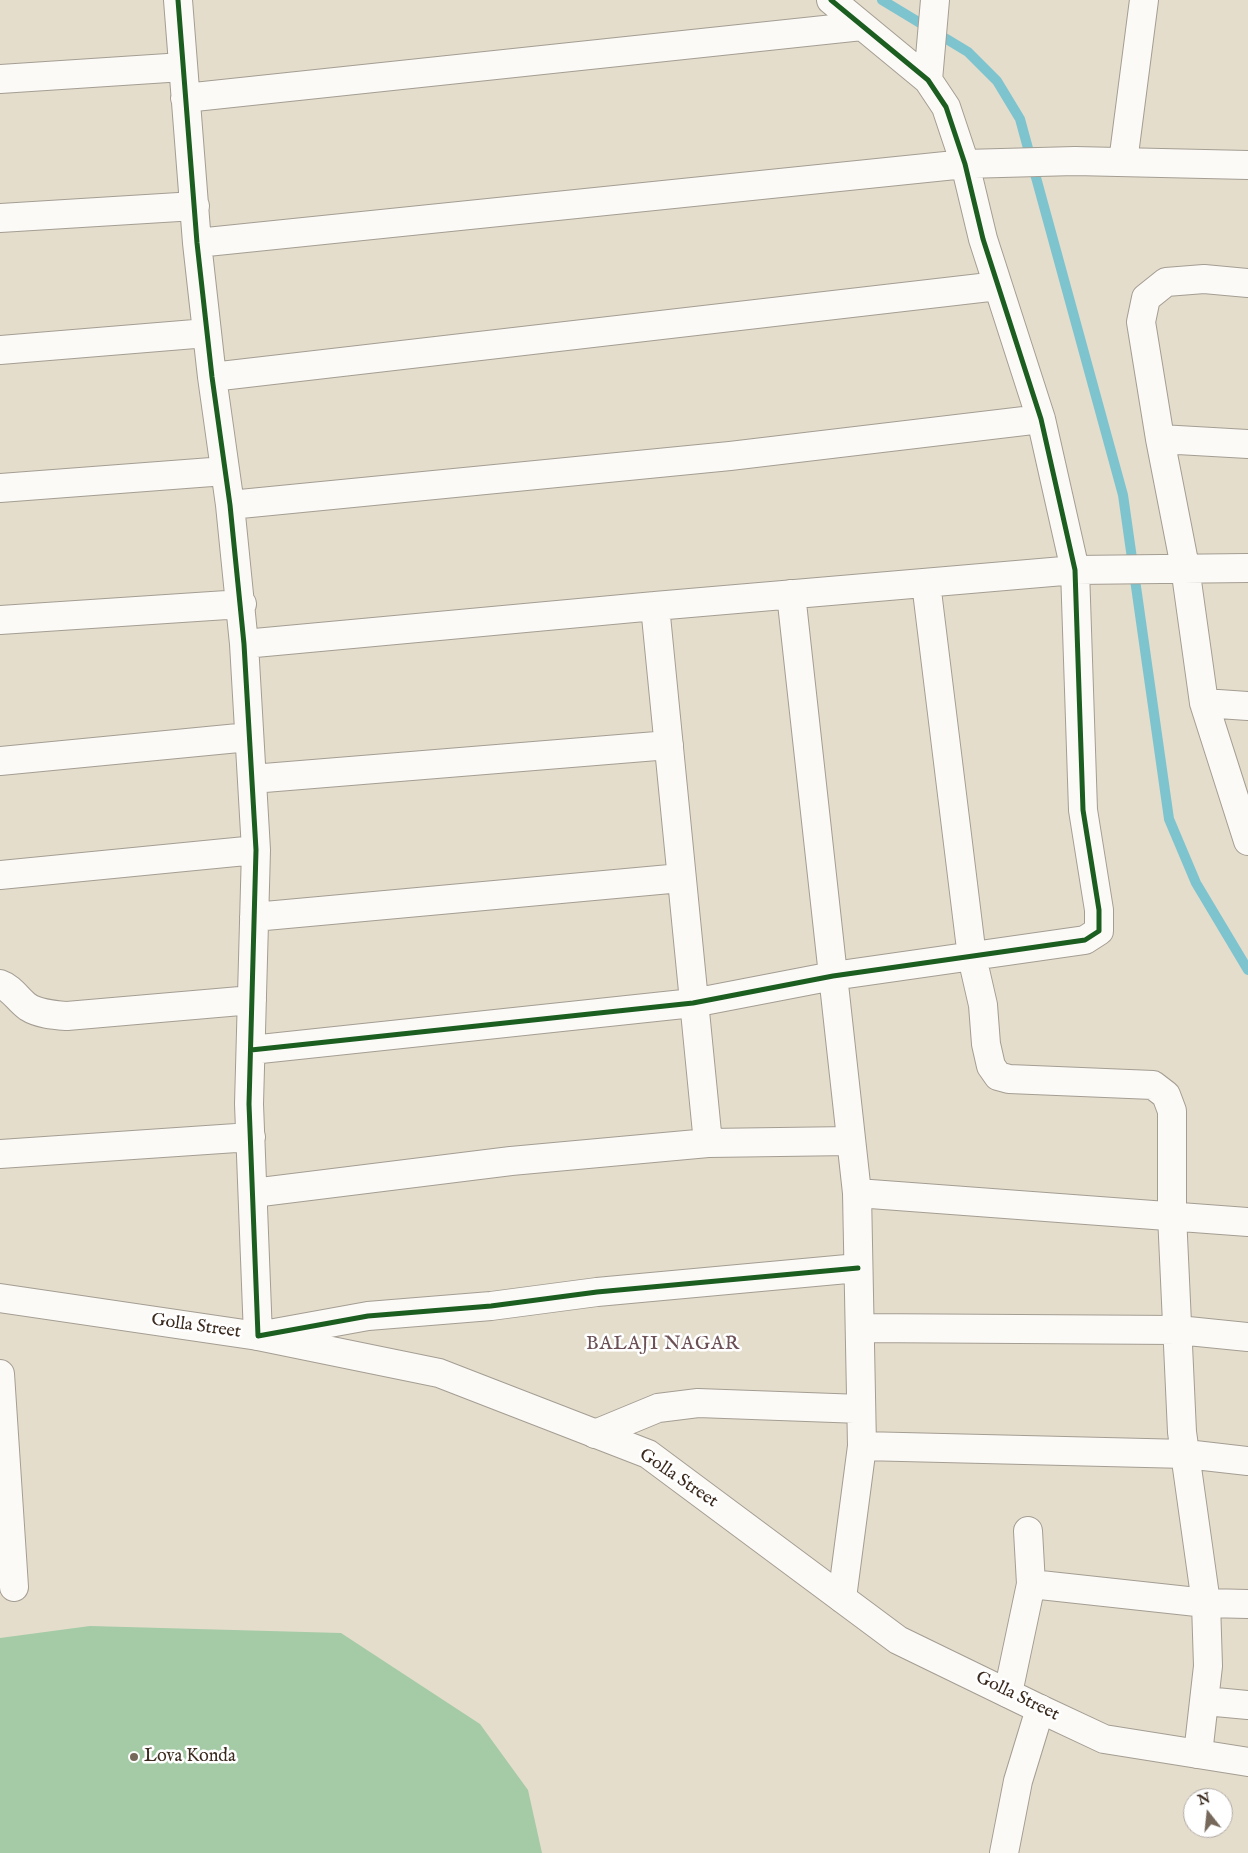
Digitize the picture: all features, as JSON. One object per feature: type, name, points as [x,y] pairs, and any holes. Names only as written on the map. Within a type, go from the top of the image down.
[{"type":"street","points":[[178,0],[197,243],[212,377],[242,604],[256,850],[250,1050],[250,1137],[258,1336],[368,1316],[491,1306],[597,1292],[858,1268]]},
{"type":"street","points":[[831,0],[862,26],[929,69]]},
{"type":"street","points":[[250,1050],[693,1002],[833,976],[972,958],[1085,940],[1099,931],[1099,910],[1083,810],[1075,570],[1040,419],[983,239],[964,164],[946,107],[929,69],[935,0]]},
{"type":"street","points":[[1123,162],[1144,0]]},
{"type":"street","points":[[185,98],[862,26]]},
{"type":"street","points":[[0,79],[183,67]]},
{"type":"street","points":[[197,243],[964,164],[1075,161],[1248,165]]},
{"type":"street","points":[[0,218],[195,206]]},
{"type":"street","points":[[1248,283],[1204,279],[1166,282],[1146,298],[1141,322],[1160,439],[1185,567],[1204,703],[1242,807],[1248,841]]},
{"type":"street","points":[[212,377],[998,286]]},
{"type":"street","points":[[0,350],[207,333]]},
{"type":"street","points":[[230,505],[738,455],[1040,419]]},
{"type":"street","points":[[1160,439],[1248,444]]},
{"type":"street","points":[[0,488],[225,471]]},
{"type":"street","points":[[244,644],[1075,570],[1185,567],[1248,568]]},
{"type":"street","points":[[926,583],[972,958],[982,1005],[986,1044],[991,1066],[998,1076],[1009,1079],[1153,1085],[1166,1095],[1172,1111],[1172,1215],[1182,1432],[1206,1603],[1208,1666],[1198,1754]]},
{"type":"street","points":[[791,594],[857,1193],[862,1446],[842,1598]]},
{"type":"street","points":[[0,620],[242,604]]},
{"type":"street","points":[[655,606],[708,1143]]},
{"type":"street","points":[[1204,703],[1248,706]]},
{"type":"street","points":[[0,761],[249,736]]},
{"type":"street","points":[[252,779],[669,745]]},
{"type":"street","points":[[0,875],[256,850]]},
{"type":"street","points":[[254,917],[681,878]]},
{"type":"street","points":[[0,984],[7,986],[29,1007],[44,1014],[67,1016],[252,1000]]},
{"type":"street","points":[[0,1154],[250,1137]]},
{"type":"street","points":[[253,1193],[512,1161],[708,1143],[851,1141]]},
{"type":"street","points":[[857,1193],[1248,1222]]},
{"type":"street","name":"Golla Street","points":[[0,1298],[258,1336],[438,1373],[648,1454],[898,1640],[1040,1709],[1104,1739],[1248,1762]]},
{"type":"street","points":[[860,1328],[1178,1330],[1248,1336]]},
{"type":"street","points":[[0,1374],[14,1587]]},
{"type":"street","points":[[595,1434],[658,1408],[698,1403],[861,1409]]},
{"type":"street","points":[[862,1446],[1186,1454],[1248,1461]]},
{"type":"street","points":[[1008,1693],[1031,1584],[1028,1531]]},
{"type":"street","points":[[1031,1584],[1206,1603],[1248,1604]]},
{"type":"street","points":[[1204,1700],[1248,1705]]},
{"type":"street","points":[[1004,1853],[1018,1781],[1040,1709]]},
{"type":"green space","points":[[90,1626],[341,1633],[480,1724],[528,1790],[542,1853],[0,1853],[0,1638]]},
{"type":"waterway","points":[[882,0],[968,52],[997,81],[1020,119],[1123,495],[1169,819],[1196,883],[1248,970]]},
{"type":"cycle path","points":[[178,0],[197,243],[212,377],[230,505],[244,644],[256,850],[249,1104],[258,1336],[368,1316],[491,1306],[597,1292],[858,1268]]},
{"type":"cycle path","points":[[251,1050],[693,1003],[833,976],[1085,940],[1099,931],[1099,910],[1083,810],[1075,570],[1041,419],[983,239],[965,164],[946,107],[928,80],[831,0]]},
{"type":"place","name":"Lova Konda","points":[[134,1757]]},
{"type":"district","name":"BALAJI NAGAR","points":[[663,1345]]}]
